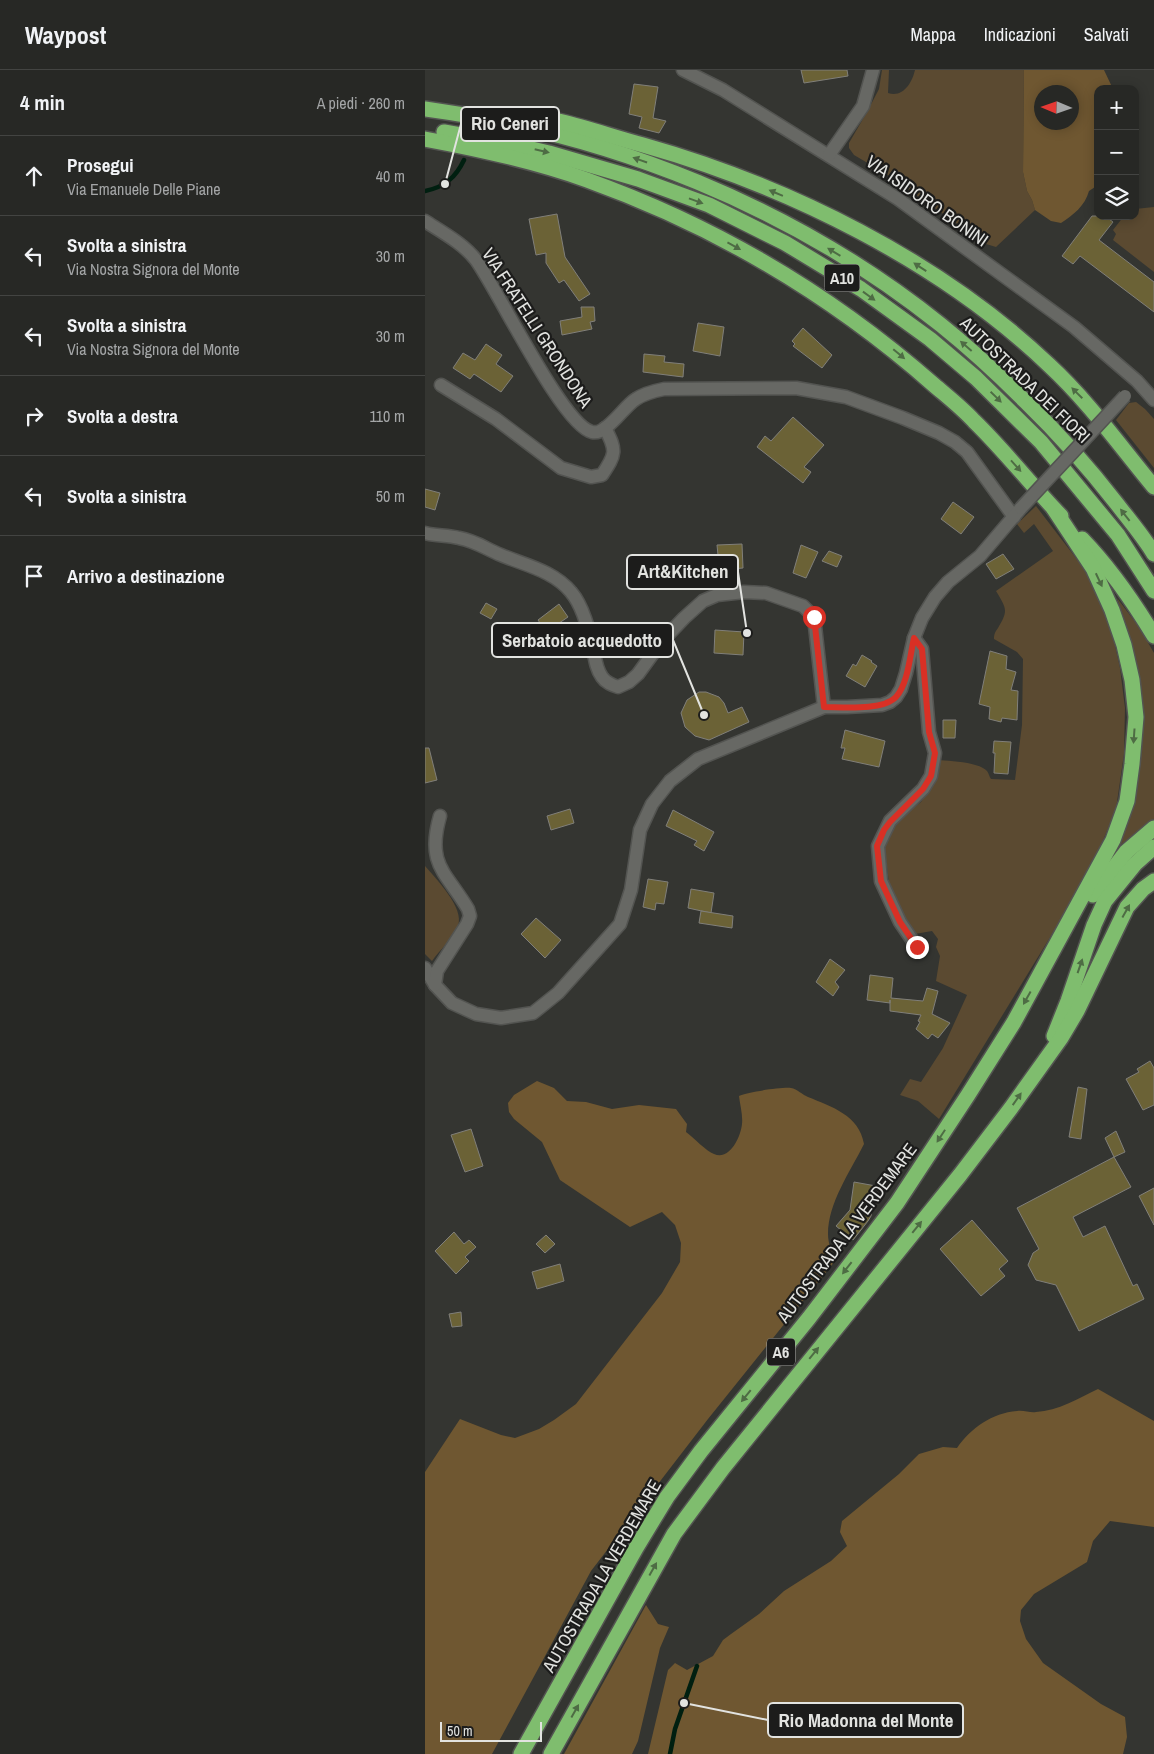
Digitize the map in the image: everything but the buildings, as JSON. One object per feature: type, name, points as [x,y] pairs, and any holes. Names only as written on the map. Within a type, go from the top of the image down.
[{"type":"highway","name":"AUTOSTRADA DEI FIORI","points":[[425,109],[509,122],[644,162],[715,189],[793,227],[869,273],[954,336],[988,365],[1054,430],[1093,474],[1154,554]]},
{"type":"highway","name":"A10","points":[[464,114],[516,115],[560,122],[657,149],[725,171],[802,204],[886,245],[961,294],[1013,333],[1049,365],[1101,420],[1141,471],[1154,492]]},
{"type":"highway","name":"AUTOSTRADA DEI FIORI","points":[[425,131],[514,145],[557,155],[637,179],[709,205],[776,239],[861,289],[930,339],[963,367],[1041,442],[1118,535],[1154,591]]},
{"type":"highway","name":"A10","points":[[425,138],[541,165],[639,200],[709,232],[831,303],[896,351],[973,420],[1099,557],[1139,611],[1154,636]]},
{"type":"highway","points":[[1141,471],[1154,487]]},
{"type":"highway","points":[[1051,956],[1113,840],[1127,801],[1136,717],[1132,680],[1125,645],[1113,610],[1093,568],[1054,509]]},
{"type":"highway","points":[[1051,956],[1126,852],[1154,828]]},
{"type":"highway","points":[[1034,1075],[1058,1024],[1094,925],[1105,901],[1135,864],[1154,847]]},
{"type":"highway","points":[[1034,1075],[1061,1038],[1077,1011],[1127,907],[1143,889],[1154,881]]},
{"type":"highway","name":"AUTOSTRADA LA VERDEMARE","points":[[521,1754],[636,1548],[667,1498],[897,1203],[1014,1022],[1051,956]]},
{"type":"highway","name":"A6","points":[[551,1754],[674,1534],[784,1391],[960,1174],[1034,1075]]},
{"type":"street","name":"VIA ISIDORO BONINI","points":[[683,70],[723,90],[898,199],[1074,327],[1137,381],[1154,400]]},
{"type":"street","points":[[829,155],[863,106],[873,70]]},
{"type":"street","name":"VIA FRATELLI GRONDONA","points":[[425,221],[475,258],[551,386],[580,426],[592,433],[605,428],[633,400],[647,392],[664,389],[796,388],[846,397],[939,433],[955,442],[967,452],[1017,513]]},
{"type":"street","points":[[425,968],[435,985],[452,1003],[475,1014],[501,1018],[533,1013],[559,993],[620,924],[631,890],[640,830],[652,804],[670,781],[698,758],[824,707],[847,708],[881,705],[897,697],[907,673],[914,638],[922,618],[935,597],[948,582],[980,556],[1137,381]]},
{"type":"street","points":[[441,385],[496,419],[561,468],[591,476],[603,475],[614,458],[613,443],[605,428]]},
{"type":"street","points":[[425,533],[481,544],[499,554],[551,575],[559,581],[572,592],[581,607],[596,664],[602,678],[607,683],[618,687],[629,682],[638,674],[662,641],[684,618],[703,602],[717,595],[744,592],[766,593],[803,606],[814,617],[824,707]]},
{"type":"street","points":[[914,638],[922,649],[929,732],[935,753],[931,776],[923,789],[890,822],[877,846],[881,881],[900,922],[917,947]]},
{"type":"street","points":[[435,985],[437,971],[467,924],[470,916],[468,909],[441,872],[436,859],[437,828],[440,816]]},
{"type":"street","points":[[425,848],[436,859]]},
{"type":"shaded area","points":[[882,70],[889,70],[888,93],[893,94],[906,88],[912,80],[915,70],[1024,70],[1023,172],[1027,191],[1035,210],[996,247],[986,244],[888,175],[854,155],[849,148],[849,143],[879,89]]},
{"type":"shaded area","points":[[1024,70],[1104,70],[1111,85],[1094,85],[1094,188],[1089,191],[1085,201],[1078,210],[1061,223],[1051,221],[1035,210],[1027,191],[1023,172]]},
{"type":"shaded area","points":[[1154,207],[1154,272],[1113,240],[1116,234],[1113,230],[1121,220],[1139,220],[1139,209]]},
{"type":"shaded area","points":[[1136,402],[1154,419],[1154,468],[1116,420],[1129,403]]},
{"type":"shaded area","points":[[1036,506],[1082,566],[1108,614],[1120,668],[1125,708],[1124,754],[1116,809],[1097,855],[1060,921],[939,1119],[918,1101],[900,1095],[910,1079],[921,1082],[943,1048],[967,995],[936,981],[940,956],[936,947],[938,939],[932,931],[915,934],[902,913],[889,883],[884,844],[894,822],[921,802],[935,780],[938,760],[964,762],[978,766],[987,771],[991,779],[1015,780],[1022,725],[1023,659],[1017,652],[994,639],[1005,613],[1004,605],[996,591],[1053,551],[1034,524],[1024,533],[1017,524]]},
{"type":"shaded area","points":[[1117,598],[1139,627],[1154,653],[1154,819],[1118,847],[1134,803],[1140,766],[1143,722],[1136,661]]},
{"type":"shaded area","points":[[425,866],[454,903],[459,919],[458,926],[453,935],[432,961],[425,954]]},
{"type":"shaded area","points":[[537,1081],[554,1088],[567,1101],[586,1102],[612,1109],[639,1105],[676,1109],[687,1124],[686,1132],[707,1150],[720,1155],[730,1151],[737,1141],[741,1129],[742,1114],[739,1096],[765,1090],[791,1088],[843,1113],[857,1126],[864,1144],[836,1199],[829,1222],[828,1237],[835,1261],[708,1419],[591,1571],[492,1754],[425,1754],[425,1472],[460,1419],[501,1435],[515,1438],[539,1429],[576,1404],[662,1293],[680,1262],[681,1243],[675,1225],[662,1212],[630,1227],[560,1180],[542,1142],[514,1119],[509,1112],[508,1103],[514,1095]]},
{"type":"shaded area","points":[[1098,1389],[1154,1421],[1154,1527],[1110,1521],[1093,1541],[1087,1562],[1034,1594],[1021,1610],[1020,1621],[1026,1639],[1043,1663],[1101,1704],[1125,1717],[1127,1737],[1123,1754],[648,1754],[668,1670],[675,1663],[687,1670],[713,1656],[723,1640],[759,1614],[784,1591],[831,1561],[847,1546],[840,1532],[842,1521],[899,1474],[919,1454],[943,1447],[957,1448],[976,1428],[999,1415],[1008,1412],[1034,1412],[1052,1409],[1068,1404]]},
{"type":"shaded area","points":[[646,1605],[658,1624],[669,1627],[660,1648],[638,1741],[632,1754],[564,1754]]},
{"type":"waterway","points":[[425,191],[444,184],[453,176],[464,160]]},
{"type":"waterway","points":[[670,1754],[675,1729],[697,1666]]},
{"type":"place","name":"Rio Ceneri","points":[[445,184]]},
{"type":"place","name":"Art&Kitchen","points":[[747,633]]},
{"type":"place","name":"Serbatoio acquedotto","points":[[704,715]]},
{"type":"place","name":"Rio Madonna del Monte","points":[[684,1703]]},
{"type":"route","points":[[814,617],[824,707],[847,708],[881,705],[890,702],[897,697],[901,689],[907,673],[914,638],[922,649],[929,732],[935,753],[931,776],[923,789],[890,822],[877,846],[881,881],[900,922],[917,947]]}]
